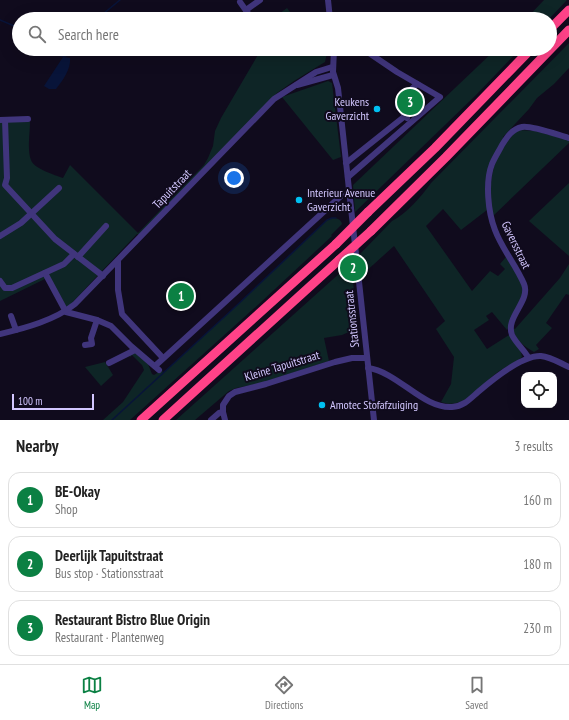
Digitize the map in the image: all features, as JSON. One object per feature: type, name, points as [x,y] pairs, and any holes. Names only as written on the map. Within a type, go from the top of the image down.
[{"type":"highway","points":[[557,22],[569,10]]},
{"type":"highway","points":[[557,42],[569,30]]},
{"type":"highway","points":[[141,420],[336,244],[434,148],[524,56]]},
{"type":"highway","points":[[162,420],[370,231],[446,157],[544,56]]},
{"type":"street","points":[[240,2],[246,10],[260,0]]},
{"type":"street","points":[[328,0],[329,12]]},
{"type":"street","name":"Stationsstraat","points":[[333,56],[332,67],[338,88],[374,420]]},
{"type":"street","points":[[348,177],[440,97],[374,56]]},
{"type":"street","name":"Tapuitstraat","points":[[0,334],[16,330],[66,312],[84,296],[274,99],[316,72],[332,67]]},
{"type":"street","name":"Tapuitstraat","points":[[297,85],[334,75]]},
{"type":"street","points":[[411,123],[398,106],[399,101],[417,84]]},
{"type":"street","points":[[346,163],[405,116]]},
{"type":"street","points":[[28,119],[2,120],[6,178],[2,185],[32,214],[55,240],[103,276]]},
{"type":"street","name":"Gaversstraat","points":[[528,358],[512,334],[511,328],[525,293],[524,285],[503,248],[495,230],[490,212],[489,177],[492,165],[507,136],[514,130],[522,127],[530,128],[569,138]]},
{"type":"street","points":[[0,236],[21,223],[59,188]]},
{"type":"street","points":[[45,273],[66,312],[97,320],[111,326],[135,350],[157,368],[163,358],[342,195],[350,194]]},
{"type":"street","points":[[0,281],[5,288],[9,289],[64,264],[76,255],[106,226]]},
{"type":"street","points":[[118,261],[118,290],[122,314],[163,358]]},
{"type":"street","points":[[11,316],[16,330]]},
{"type":"street","points":[[85,345],[92,344],[91,338],[97,320]]},
{"type":"street","points":[[109,363],[135,350]]},
{"type":"street","points":[[368,368],[382,370],[430,402],[442,406],[452,407],[466,402],[498,376],[528,358],[534,356],[547,357],[569,367]]},
{"type":"street","name":"Kleine Tapuitstraat","points":[[223,412],[225,400],[235,392],[266,384],[335,362],[352,358],[367,358]]},
{"type":"street","points":[[211,420],[219,413],[223,412],[225,420]]},
{"type":"green space","points":[[544,0],[567,0],[556,12],[533,12]]},
{"type":"green space","points":[[287,8],[290,12],[282,12]]},
{"type":"green space","points":[[569,43],[569,68],[554,84],[537,98],[503,137],[504,139],[492,159],[487,210],[461,230],[443,209],[426,226],[472,291],[490,271],[498,276],[505,269],[500,264],[506,257],[522,283],[523,293],[507,330],[492,312],[486,316],[489,320],[474,330],[487,349],[509,335],[521,352],[522,357],[498,372],[465,400],[450,404],[441,402],[451,384],[454,357],[436,329],[445,321],[394,246],[363,274],[360,254],[392,221],[403,214],[423,194],[431,183]]},
{"type":"green space","points":[[257,56],[326,56],[325,62],[277,93],[139,235],[137,234],[67,308],[49,277],[0,301],[0,121],[23,120],[30,122],[29,152],[33,163],[45,171],[63,178],[70,165],[138,233],[204,165],[213,146],[215,131]]},
{"type":"green space","points":[[489,56],[513,56],[476,95],[355,212],[353,185]]},
{"type":"green space","points":[[328,81],[332,83],[341,157],[333,160],[282,97]]},
{"type":"green space","points":[[519,130],[535,131],[569,140],[569,143],[493,216],[491,187],[493,169],[500,152],[512,136]]},
{"type":"green space","points":[[569,183],[569,256],[529,221]]},
{"type":"green space","points":[[332,218],[338,219],[342,224],[331,235],[332,236],[130,420],[103,420],[123,402],[144,370],[142,365],[132,355],[130,357],[129,355],[134,352],[148,364],[152,374],[154,375],[162,370],[163,373],[327,220]]},
{"type":"green space","points":[[351,263],[358,328],[342,335],[324,338],[329,361],[258,384],[236,388],[229,391],[195,420],[176,420]]},
{"type":"green space","points":[[569,264],[569,295],[566,294],[546,323],[552,328],[536,345],[539,349],[534,352],[523,345],[516,336],[513,328],[515,329],[560,278]]},
{"type":"green space","points":[[105,362],[113,375],[101,386],[85,367]]},
{"type":"water","points":[[63,57],[70,58],[68,70],[56,89],[49,89],[44,86]]},
{"type":"waterway","points":[[105,12],[120,0]]},
{"type":"waterway","points":[[0,20],[12,25]]},
{"type":"waterway","points":[[61,56],[66,56]]},
{"type":"waterway","points":[[112,420],[327,220],[336,218]]},
{"type":"place","name":"Restaurant Bistro Blue Origin","points":[[410,102]]},
{"type":"place","name":"Keukens Gaverzicht","points":[[377,109]]},
{"type":"place","name":"Interieur Avenue Gaverzicht","points":[[299,200]]},
{"type":"place","name":"Deerlijk Tapuitstraat","points":[[353,268]]},
{"type":"place","name":"BE-Okay","points":[[181,296]]},
{"type":"place","name":"Amotec Stofafzuiging","points":[[322,405]]}]
